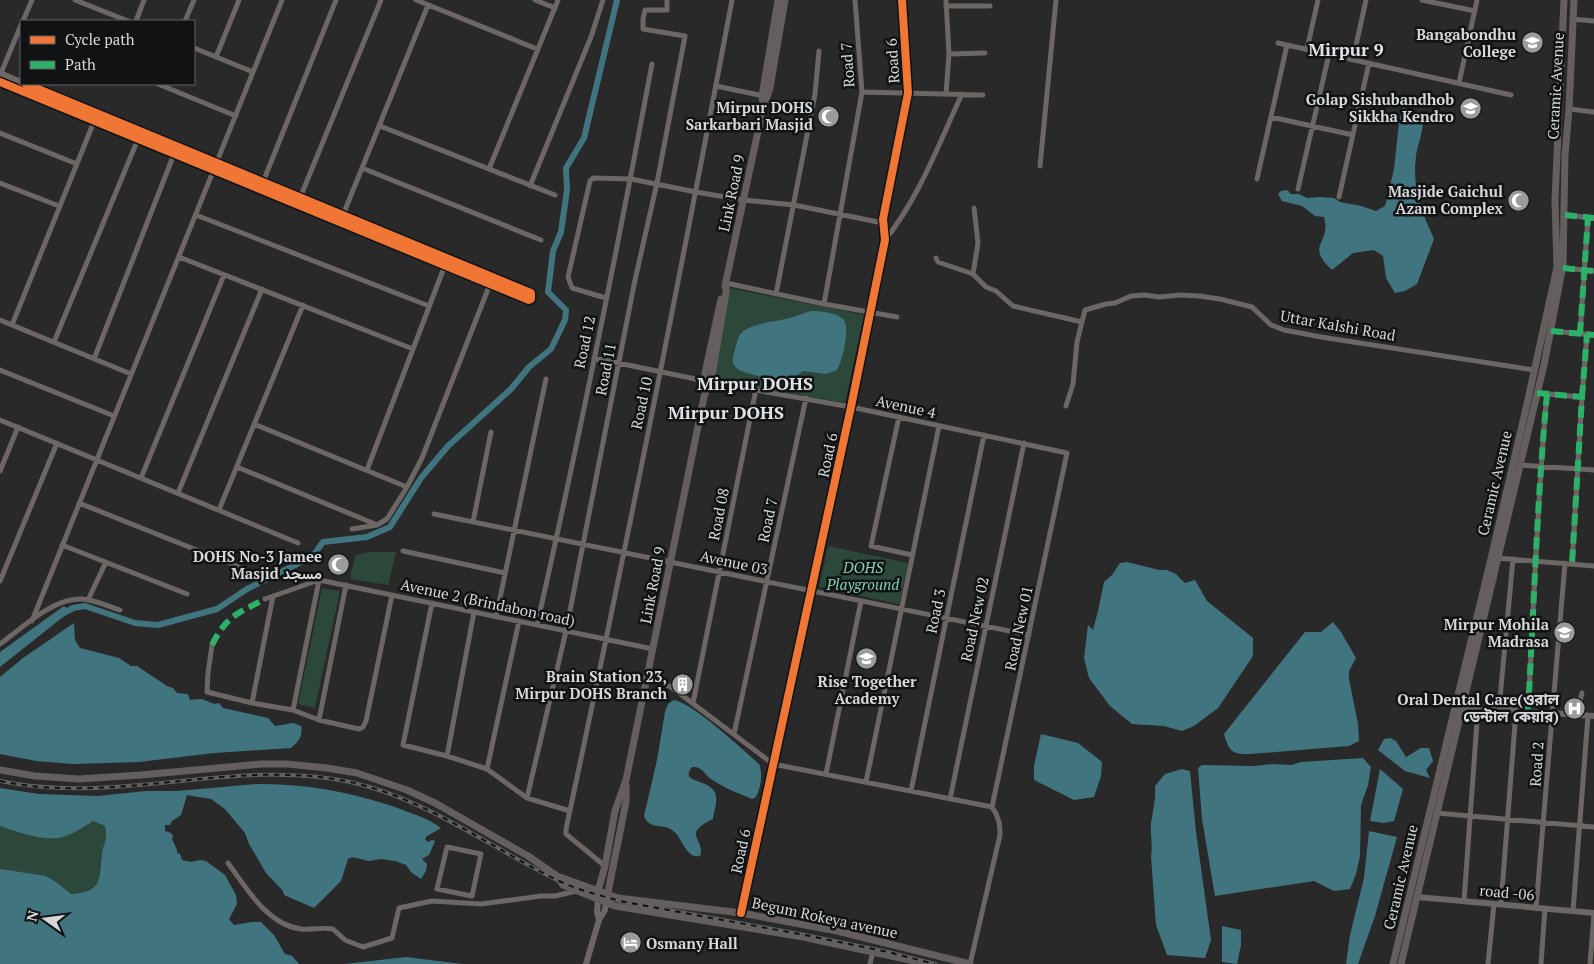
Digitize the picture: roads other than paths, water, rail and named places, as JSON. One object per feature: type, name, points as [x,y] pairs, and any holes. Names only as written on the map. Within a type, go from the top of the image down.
[{"type":"main road","name":"Link Road 9","points":[[598,899],[598,891],[605,866],[615,811],[626,780],[707,381],[712,375],[726,293],[726,283],[763,108],[778,0]]},
{"type":"main road","name":"Link Road 9","points":[[764,96],[786,0]]},
{"type":"main road","name":"Ceramic Avenue","points":[[1393,964],[1484,585],[1557,266],[1555,200],[1564,0]]},
{"type":"main road","name":"Ceramic Avenue","points":[[1401,964],[1544,365],[1563,268],[1565,155],[1574,0]]},
{"type":"main road","points":[[0,770],[35,776],[79,779],[261,764],[327,768],[357,774],[399,787],[429,800],[528,856],[557,876]]},
{"type":"main road","name":"Link Road 9","points":[[606,903],[626,802],[626,780]]},
{"type":"main road","name":"Begum Rokeya avenue","points":[[557,876],[625,899],[741,913],[837,931],[970,964]]},
{"type":"main road","name":"Begum Rokeya avenue","points":[[557,876],[563,885],[620,907],[803,937],[928,964]]},
{"type":"street","points":[[23,20],[32,0]]},
{"type":"street","points":[[75,0],[125,20]]},
{"type":"street","points":[[136,20],[144,0]]},
{"type":"street","points":[[185,20],[194,0]]},
{"type":"street","points":[[216,57],[239,0]]},
{"type":"street","points":[[32,621],[282,0]]},
{"type":"street","points":[[263,182],[336,0]]},
{"type":"street","points":[[300,198],[381,0]]},
{"type":"street","points":[[416,0],[537,50]]},
{"type":"street","points":[[535,0],[555,8]]},
{"type":"street","points":[[489,169],[558,0]]},
{"type":"street","points":[[530,186],[603,0]]},
{"type":"street","name":"Road 11","points":[[526,798],[566,631],[685,36],[643,29],[642,19],[645,10],[667,10],[667,0]]},
{"type":"street","name":"Road 10","points":[[605,866],[566,834],[696,192],[732,0]]},
{"type":"street","name":"Road 7","points":[[824,304],[862,92],[855,0]]},
{"type":"street","name":"Road 6","points":[[741,913],[852,407],[869,312],[885,240],[883,223],[908,93],[902,0]]},
{"type":"street","points":[[1040,166],[1045,98],[1056,0]]},
{"type":"street","points":[[1307,49],[1318,0]]},
{"type":"street","points":[[1353,59],[1366,0]]},
{"type":"street","points":[[1422,0],[1475,11]]},
{"type":"street","points":[[1459,83],[1478,0]]},
{"type":"street","points":[[946,94],[949,54],[946,3],[990,6]]},
{"type":"street","points":[[343,215],[428,5]]},
{"type":"street","points":[[1572,19],[1594,21]]},
{"type":"street","points":[[20,27],[0,73],[20,82]]},
{"type":"street","points":[[1278,43],[1512,95]]},
{"type":"street","points":[[1257,180],[1287,45]]},
{"type":"street","points":[[195,48],[253,72]]},
{"type":"street","points":[[776,294],[815,94],[819,50]]},
{"type":"street","points":[[949,54],[985,53]]},
{"type":"street","points":[[1298,189],[1329,54]]},
{"type":"street","points":[[1339,197],[1369,63]]},
{"type":"street","name":"Road 12","points":[[537,625],[631,178],[652,64]]},
{"type":"street","points":[[0,82],[529,300],[532,296],[531,293],[28,85]]},
{"type":"street","points":[[160,85],[236,116]]},
{"type":"street","points":[[716,86],[764,96]]},
{"type":"street","points":[[862,92],[983,95]]},
{"type":"street","points":[[885,240],[899,223],[962,94]]},
{"type":"street","points":[[1569,109],[1594,112]]},
{"type":"street","points":[[12,325],[97,114]]},
{"type":"street","points":[[1270,117],[1353,135]]},
{"type":"street","points":[[380,126],[554,196]]},
{"type":"street","points":[[0,132],[77,164]]},
{"type":"street","points":[[54,342],[138,139]]},
{"type":"street","points":[[94,359],[174,154]]},
{"type":"street","points":[[362,168],[542,240]]},
{"type":"street","points":[[606,298],[572,288],[568,277],[590,181],[598,178],[631,178],[696,192],[743,200],[794,205],[883,223]]},
{"type":"street","points":[[0,182],[59,206]]},
{"type":"street","points":[[973,274],[978,243],[977,219],[974,208]]},
{"type":"street","points":[[196,215],[429,306]]},
{"type":"street","points":[[1565,215],[1594,218]]},
{"type":"street","points":[[1580,334],[1588,217]]},
{"type":"street","points":[[179,257],[413,349]]},
{"type":"street","points":[[936,258],[938,262],[973,274],[1013,306],[1082,322],[1077,342],[1073,384],[1066,406]]},
{"type":"street","points":[[367,470],[445,266]]},
{"type":"street","points":[[1563,268],[1594,271]]},
{"type":"street","points":[[141,478],[224,274]]},
{"type":"street","points":[[726,283],[897,317]]},
{"type":"street","points":[[352,529],[376,525],[388,519],[407,487],[422,458],[490,284]]},
{"type":"street","points":[[178,493],[262,289]]},
{"type":"street","name":"Uttar Kalshi Road","points":[[1082,322],[1085,310],[1115,303],[1131,296],[1181,295],[1220,299],[1252,307],[1271,326],[1284,330],[1534,370]]},
{"type":"street","points":[[219,510],[303,305]]},
{"type":"street","points":[[0,320],[131,374]]},
{"type":"street","points":[[1551,331],[1594,335]]},
{"type":"street","points":[[1572,564],[1587,334]]},
{"type":"street","name":"Avenue 4","points":[[594,358],[707,381],[852,407],[1068,453]]},
{"type":"street","points":[[0,370],[114,416]]},
{"type":"street","points":[[496,617],[546,379]]},
{"type":"street","name":"Road 08","points":[[693,703],[756,389]]},
{"type":"street","points":[[1537,393],[1582,397]]},
{"type":"street","points":[[1528,711],[1537,561],[1540,466],[1547,394]]},
{"type":"street","name":"Road 7","points":[[734,734],[806,398]]},
{"type":"street","points":[[899,417],[872,547],[912,555]]},
{"type":"street","points":[[0,420],[298,543]]},
{"type":"street","points":[[254,424],[407,487]]},
{"type":"street","points":[[866,782],[940,426]]},
{"type":"street","points":[[0,471],[18,428]]},
{"type":"street","points":[[473,522],[491,432]]},
{"type":"street","name":"Road 3","points":[[911,791],[984,435]]},
{"type":"street","points":[[0,581],[57,443]]},
{"type":"street","name":"Road New 02","points":[[950,799],[1024,444]]},
{"type":"street","name":"Road New 01","points":[[992,807],[1068,453]]},
{"type":"street","points":[[1520,465],[1594,470]]},
{"type":"street","points":[[237,467],[376,525]]},
{"type":"street","points":[[79,503],[244,569]]},
{"type":"street","name":"Avenue 03","points":[[434,514],[1029,636]]},
{"type":"street","points":[[62,545],[187,594]]},
{"type":"street","points":[[403,551],[505,573]]},
{"type":"street","points":[[1498,558],[1594,566]]},
{"type":"street","points":[[1499,709],[1513,559]]},
{"type":"street","points":[[88,600],[106,562]]},
{"type":"street","name":"Road 2","points":[[1536,908],[1565,563]]},
{"type":"street","points":[[266,599],[319,580]]},
{"type":"street","points":[[293,710],[319,580]]},
{"type":"street","name":"Avenue 2 (Brindabon road)","points":[[319,580],[653,649]]},
{"type":"street","points":[[319,720],[346,586]]},
{"type":"street","points":[[212,645],[207,692],[252,703],[293,710],[319,720],[359,729],[363,727],[366,721],[392,595]]},
{"type":"street","points":[[252,703],[274,596]]},
{"type":"street","points":[[0,644],[60,602],[74,599],[88,600],[120,610]]},
{"type":"street","points":[[826,774],[861,601]]},
{"type":"street","points":[[432,603],[403,745],[487,768],[526,798],[570,811]]},
{"type":"street","points":[[447,756],[474,612]]},
{"type":"street","points":[[487,768],[519,622]]},
{"type":"street","points":[[647,676],[671,687],[773,764],[992,807],[997,813],[1000,823],[1000,835],[970,964]]},
{"type":"street","points":[[1576,715],[1582,693]]},
{"type":"street","points":[[1462,707],[1591,716],[1579,826],[1573,911]]},
{"type":"street","points":[[1464,901],[1478,708]]},
{"type":"street","points":[[1501,904],[1516,711]]},
{"type":"street","points":[[1437,813],[1594,827]]},
{"type":"street","points":[[447,847],[481,854],[472,896],[455,893],[437,889],[447,847]]},
{"type":"street","points":[[228,862],[261,905],[272,916],[293,928],[333,929],[345,940],[363,947],[392,938],[399,908],[432,901],[490,903],[555,896],[576,891]]},
{"type":"street","points":[[454,902],[455,893]]},
{"type":"street","name":"road -06","points":[[1417,897],[1594,914]]},
{"type":"street","points":[[598,899],[597,912],[599,920]]},
{"type":"street","points":[[586,964],[606,903]]},
{"type":"street","points":[[1488,964],[1494,904]]},
{"type":"street","points":[[1541,964],[1545,908]]},
{"type":"street","points":[[1590,964],[1594,914]]},
{"type":"street","points":[[870,964],[873,951]]},
{"type":"water","points":[[1403,107],[1423,117],[1422,132],[1416,156],[1415,179],[1422,209],[1434,239],[1417,284],[1405,291],[1395,293],[1386,278],[1383,256],[1374,250],[1353,253],[1332,270],[1320,255],[1319,249],[1325,233],[1324,217],[1315,216],[1302,206],[1282,201],[1278,194],[1281,191],[1287,190],[1291,194],[1299,194],[1307,198],[1334,198],[1340,202],[1376,211],[1385,206],[1394,169],[1399,123]]},
{"type":"water","points":[[812,311],[837,315],[845,323],[845,344],[837,370],[826,374],[803,371],[788,381],[750,374],[734,365],[733,359],[737,341],[745,330],[756,325]]},
{"type":"water","points":[[1127,562],[1159,570],[1167,570],[1176,574],[1185,583],[1195,580],[1207,601],[1253,638],[1253,656],[1218,708],[1194,726],[1182,731],[1164,726],[1132,724],[1110,706],[1089,678],[1084,658],[1088,625],[1093,630],[1104,582],[1112,575],[1120,563]]},
{"type":"water","points":[[64,606],[67,608],[68,613],[0,667],[0,652]]},
{"type":"water","points":[[1333,622],[1356,658],[1349,671],[1349,679],[1358,724],[1359,741],[1349,746],[1250,754],[1232,751],[1224,734],[1305,632],[1321,632]]},
{"type":"water","points":[[74,623],[75,640],[80,648],[119,658],[131,666],[137,666],[173,688],[177,693],[188,694],[190,700],[202,699],[214,704],[219,703],[223,708],[268,718],[275,726],[293,723],[301,726],[300,738],[291,748],[214,753],[139,762],[73,764],[36,761],[0,754],[0,677],[23,658]]},
{"type":"water","points":[[674,700],[683,703],[705,718],[759,764],[760,768],[760,786],[757,795],[752,799],[721,785],[711,779],[701,769],[692,767],[689,776],[711,787],[716,797],[713,819],[703,824],[696,833],[701,850],[700,856],[695,856],[687,851],[676,833],[672,830],[652,825],[644,816],[657,760],[665,712],[668,704]]},
{"type":"water","points":[[1041,734],[1078,743],[1102,762],[1101,776],[1094,797],[1074,800],[1034,780],[1034,766]]},
{"type":"water","points":[[1390,738],[1396,741],[1406,757],[1421,748],[1429,748],[1433,761],[1426,770],[1430,778],[1405,771],[1378,750],[1384,739]]},
{"type":"water","points":[[1363,758],[1371,767],[1368,785],[1361,805],[1360,856],[1350,889],[1334,891],[1314,881],[1215,896],[1202,819],[1198,768],[1202,765],[1291,765],[1301,762]]},
{"type":"water","points":[[1182,769],[1190,771],[1196,832],[1211,940],[1205,958],[1167,955],[1156,925],[1151,856],[1151,823],[1155,800],[1155,786],[1165,774]]},
{"type":"water","points":[[1380,769],[1403,789],[1394,821],[1384,823],[1370,821]]},
{"type":"water","points":[[256,784],[292,785],[343,793],[395,807],[430,821],[441,828],[425,839],[428,842],[435,841],[429,855],[422,859],[427,864],[426,871],[421,879],[412,873],[406,865],[395,861],[381,859],[369,861],[352,857],[348,859],[341,881],[314,908],[284,895],[283,891],[266,873],[249,844],[245,833],[225,809],[211,799],[187,795],[181,815],[172,821],[170,825],[165,825],[165,831],[173,836],[172,839],[177,853],[180,854],[182,860],[191,862],[206,861],[225,875],[236,895],[237,904],[229,919],[234,925],[261,922],[274,935],[285,954],[292,956],[299,964],[0,964],[0,869],[46,876],[71,894],[81,893],[94,887],[97,883],[106,835],[105,826],[93,821],[71,834],[58,838],[36,837],[0,826],[0,788],[39,794],[98,796]]},
{"type":"water","points":[[1369,831],[1397,837],[1375,916],[1358,964],[1346,964],[1350,935],[1364,878]]},
{"type":"water","points":[[1222,926],[1241,930],[1241,945],[1237,964],[1222,962]]},
{"type":"water","points":[[406,957],[462,964],[345,964]]},
{"type":"waterway","points":[[60,615],[73,608],[85,606],[135,623],[158,625],[217,609],[247,589],[313,556],[323,542],[367,537],[390,527],[421,478],[448,446],[511,389],[529,367],[551,349],[565,320],[566,310],[548,292],[553,251],[561,232],[567,190],[566,168],[584,138],[617,0]]},
{"type":"railway","points":[[0,781],[44,787],[88,788],[263,775],[306,776],[350,782],[378,790],[432,812],[533,868],[559,881],[589,892],[620,901],[810,936],[935,964]]},
{"type":"place","name":"Bangabondhu College","points":[[1532,43]]},
{"type":"place","name":"Golap Sishubandhob Sikkha Kendro","points":[[1470,108]]},
{"type":"place","name":"Mirpur DOHS Sarkarbari Masjid","points":[[829,116]]},
{"type":"place","name":"Masjide Gaichul Azam Complex","points":[[1519,200]]},
{"type":"place","name":"DOHS No-3 Jamee Masjid مسجد","points":[[338,565]]},
{"type":"place","name":"Mirpur Mohila Madrasa","points":[[1565,633]]},
{"type":"place","name":"Rise Together Academy","points":[[867,658]]},
{"type":"place","name":"Brain Station 23, Mirpur DOHS Branch","points":[[683,685]]},
{"type":"place","name":"Oral Dental Care(ওরাল ডেন্টাল কেয়ার)","points":[[1575,708]]},
{"type":"place","name":"Osmany Hall","points":[[630,943]]},
{"type":"district","name":"Mirpur 9","points":[[1346,49]]},
{"type":"district","name":"Mirpur DOHS","points":[[755,383]]},
{"type":"district","name":"Mirpur DOHS","points":[[726,412]]},
{"type":"park label","name":"DOHS Playground","points":[[863,576]]}]
